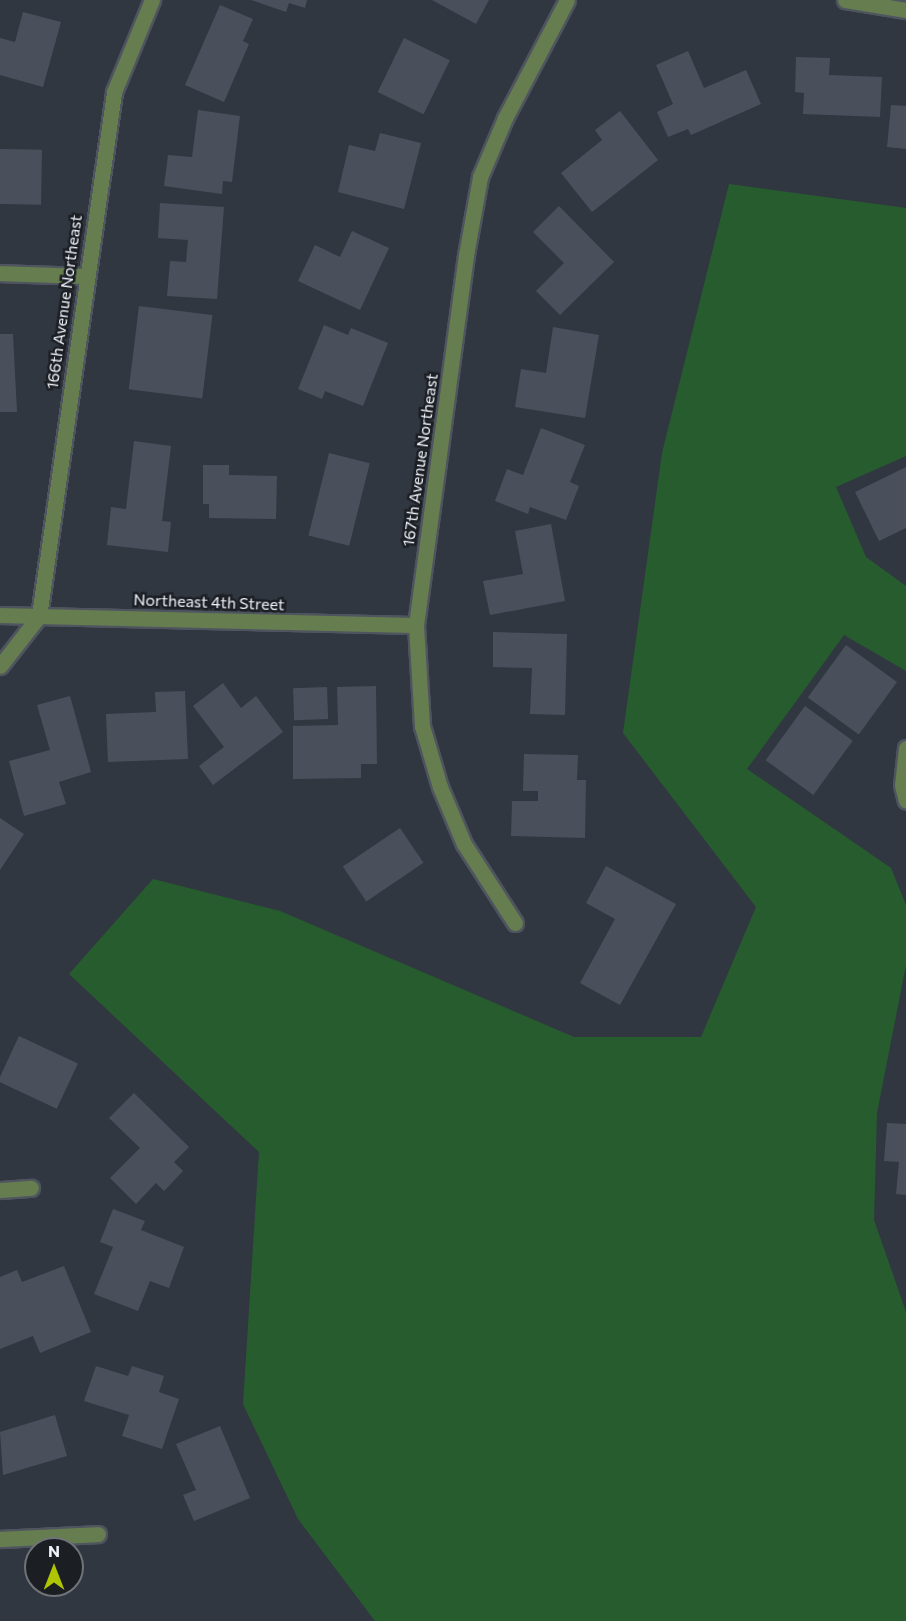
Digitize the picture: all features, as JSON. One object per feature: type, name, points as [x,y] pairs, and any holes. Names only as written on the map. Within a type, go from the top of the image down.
[{"type":"street","name":"166th Avenue Northeast","points":[[39,616],[85,276],[114,92],[152,0]]},
{"type":"street","name":"167th Avenue Northeast","points":[[515,923],[464,844],[440,787],[422,726],[416,625],[464,267],[480,177],[567,0]]},
{"type":"street","points":[[845,0],[906,10]]},
{"type":"street","points":[[0,273],[85,276]]},
{"type":"street","name":"Northeast 4th Street","points":[[0,615],[416,625]]},
{"type":"street","points":[[0,666],[39,616]]},
{"type":"street","points":[[906,748],[902,785],[906,801]]},
{"type":"street","points":[[0,1190],[31,1188]]},
{"type":"street","points":[[0,1539],[98,1534]]},
{"type":"green space","points":[[729,184],[906,208],[906,456],[836,487],[866,557],[906,586],[906,671],[844,635],[747,769],[891,868],[906,905],[906,965],[877,1113],[874,1220],[906,1312],[906,1621],[375,1621],[298,1519],[243,1404],[259,1152],[69,974],[153,879],[280,911],[574,1037],[701,1037],[756,907],[623,733],[662,453]]},
{"type":"building","points":[[251,0],[307,0],[305,8],[289,3],[286,12]]},
{"type":"building","points":[[432,0],[489,0],[476,24]]},
{"type":"building","points":[[220,5],[253,19],[243,41],[249,44],[224,102],[185,85]]},
{"type":"building","points":[[23,12],[61,22],[43,87],[0,75],[0,38],[15,42]]},
{"type":"building","points":[[404,38],[450,60],[424,114],[378,92]]},
{"type":"building","points":[[688,51],[704,88],[746,70],[761,104],[691,135],[688,129],[668,137],[657,112],[673,104],[656,65]]},
{"type":"building","points":[[796,57],[830,58],[829,75],[882,77],[880,117],[803,114],[804,93],[795,92]]},
{"type":"building","points":[[891,105],[906,106],[906,149],[887,147]]},
{"type":"building","points":[[198,110],[240,116],[232,182],[223,181],[222,194],[164,186],[168,155],[192,157]]},
{"type":"building","points":[[620,111],[658,160],[592,212],[561,173],[602,140],[595,130]]},
{"type":"building","points":[[380,133],[421,143],[404,209],[338,192],[349,145],[375,151]]},
{"type":"building","points":[[0,149],[42,150],[41,205],[0,204]]},
{"type":"building","points":[[160,203],[224,207],[217,299],[167,296],[170,261],[186,262],[188,240],[158,238]]},
{"type":"building","points":[[559,206],[614,262],[560,315],[536,291],[564,263],[533,232]]},
{"type":"building","points":[[352,231],[389,248],[360,310],[298,281],[315,245],[340,257]]},
{"type":"building","points":[[139,306],[212,315],[202,398],[129,389]]},
{"type":"building","points":[[324,325],[348,335],[351,328],[388,343],[363,406],[325,391],[322,399],[298,389]]},
{"type":"building","points":[[553,327],[599,335],[585,418],[515,407],[521,369],[546,373]]},
{"type":"building","points":[[0,334],[13,334],[17,412],[0,412]]},
{"type":"building","points":[[541,428],[585,445],[570,482],[579,486],[566,520],[530,507],[528,514],[495,501],[507,469],[523,475]]},
{"type":"building","points":[[134,441],[171,446],[162,521],[171,522],[168,552],[107,545],[111,507],[126,509]]},
{"type":"building","points":[[329,453],[370,463],[349,546],[308,535]]},
{"type":"building","points":[[203,465],[229,465],[229,475],[277,476],[276,519],[209,518],[209,504],[203,504]]},
{"type":"building","points":[[906,467],[906,528],[879,541],[855,492]]},
{"type":"building","points":[[551,524],[565,601],[490,615],[483,581],[523,574],[515,531]]},
{"type":"building","points":[[493,632],[567,634],[565,715],[530,714],[532,668],[493,667]]},
{"type":"building","points":[[846,645],[897,682],[859,735],[808,698]]},
{"type":"building","points":[[223,683],[241,708],[256,696],[283,732],[213,785],[199,766],[224,747],[193,706]]},
{"type":"building","points":[[376,686],[377,764],[361,764],[361,778],[293,779],[293,726],[338,725],[337,687]]},
{"type":"building","points":[[327,687],[328,719],[294,720],[293,688]]},
{"type":"building","points":[[185,691],[188,759],[108,762],[106,714],[156,712],[155,692]]},
{"type":"building","points":[[70,696],[91,772],[59,782],[66,804],[24,816],[9,761],[50,750],[37,705]]},
{"type":"building","points":[[805,706],[853,741],[813,795],[766,760]]},
{"type":"building","points":[[524,754],[578,755],[577,780],[586,780],[585,838],[511,836],[512,801],[538,801],[538,791],[523,791]]},
{"type":"building","points":[[0,818],[24,834],[0,870]]},
{"type":"building","points":[[400,828],[423,863],[366,901],[343,867]]},
{"type":"building","points":[[606,866],[676,904],[620,1005],[580,983],[615,919],[586,903]]},
{"type":"building","points":[[19,1036],[78,1063],[57,1109],[0,1082],[0,1077]]},
{"type":"building","points":[[134,1093],[189,1147],[174,1162],[183,1171],[164,1191],[156,1183],[136,1204],[110,1178],[140,1148],[109,1118]]},
{"type":"building","points":[[887,1123],[906,1124],[906,1195],[896,1194],[899,1162],[884,1161]]},
{"type":"building","points":[[113,1209],[145,1221],[141,1230],[184,1247],[169,1288],[150,1281],[138,1311],[94,1294],[113,1247],[100,1242]]},
{"type":"building","points":[[64,1266],[91,1332],[40,1353],[33,1336],[0,1349],[0,1277],[17,1270],[22,1282]]},
{"type":"building","points":[[96,1366],[128,1376],[132,1366],[164,1376],[159,1392],[179,1399],[162,1449],[122,1436],[129,1415],[84,1401]]},
{"type":"building","points":[[55,1415],[67,1456],[3,1475],[0,1432]]},
{"type":"building","points":[[220,1426],[250,1498],[194,1521],[183,1495],[196,1490],[176,1444]]}]
